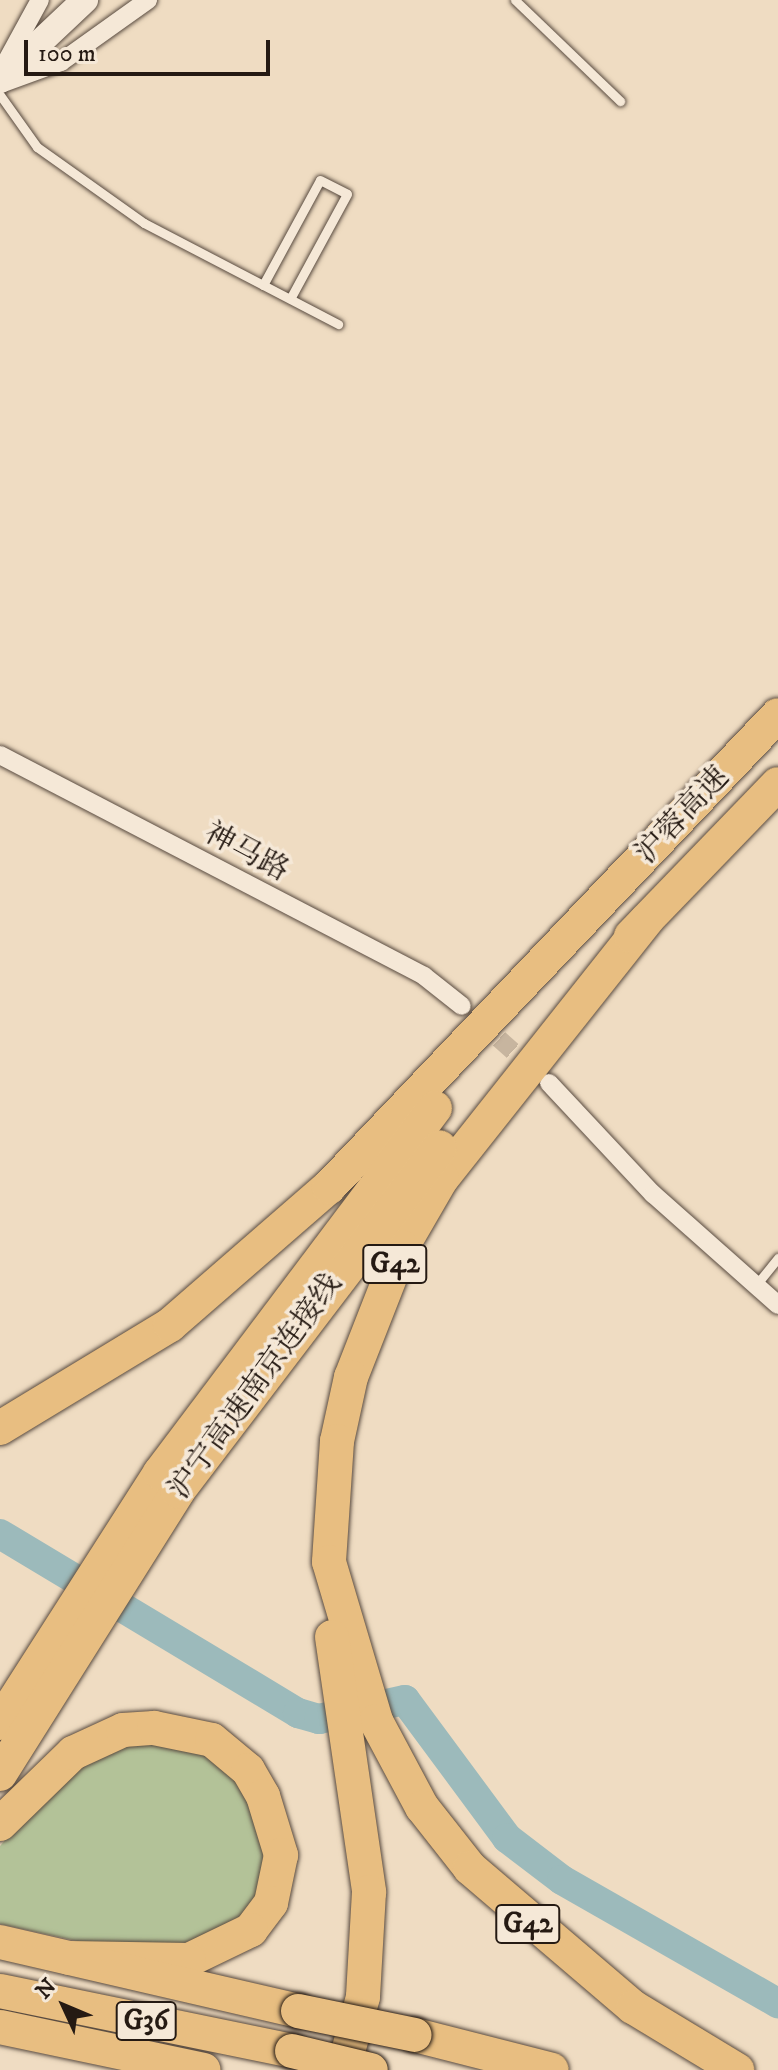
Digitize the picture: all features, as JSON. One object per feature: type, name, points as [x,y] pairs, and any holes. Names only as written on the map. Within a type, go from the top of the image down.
[{"type":"highway","name":"沪蓉高速","points":[[588,918],[778,715]]},
{"type":"highway","name":"沪蓉高速","points":[[646,921],[778,784]]},
{"type":"highway","name":"G42","points":[[0,1428],[103,1371],[242,1267],[412,1104],[588,918]]},
{"type":"highway","name":"沪宁高速南京连接线","points":[[0,1723],[85,1608],[354,1208],[588,918]]},
{"type":"highway","name":"G42","points":[[646,921],[442,1178],[402,1247],[351,1377],[337,1441],[329,1562],[346,1680],[376,1721],[422,1807],[523,1919],[633,2007],[737,2070]]},
{"type":"highway","name":"沪宁高速南京连接线","points":[[105,1577],[377,1226],[527,1045],[646,921]]},
{"type":"highway","name":"沪宁高速南京连接线","points":[[0,1774],[85,1608]]},
{"type":"highway","points":[[343,2070],[370,1945],[361,1821],[343,1731],[346,1680]]},
{"type":"highway","points":[[0,1824],[73,1753],[123,1730],[212,1740],[248,1770],[263,1796],[281,1855],[271,1903],[251,1930],[189,1960],[69,1958]]},
{"type":"highway","points":[[0,1942],[415,2035],[552,2070]]},
{"type":"highway","name":"G36","points":[[0,1991],[371,2070]]},
{"type":"highway","name":"G36","points":[[0,2027],[204,2070]]},
{"type":"main road","points":[[0,82],[85,0]]},
{"type":"street","points":[[0,73],[40,0]]},
{"type":"street","points":[[0,82],[61,62],[148,0]]},
{"type":"street","name":"神马路","points":[[0,755],[424,976],[462,1006]]},
{"type":"street","points":[[549,1083],[653,1194],[778,1305]]},
{"type":"lane","points":[[515,0],[620,101]]},
{"type":"lane","points":[[0,95],[37,147],[144,223],[338,324]]},
{"type":"lane","points":[[263,285],[320,180],[347,194],[290,299]]},
{"type":"lane","points":[[756,1285],[778,1258]]},
{"type":"green space","points":[[164,1740],[211,1756],[239,1784],[260,1819],[268,1861],[259,1898],[237,1925],[212,1943],[118,1950],[0,1924],[0,1846],[72,1763],[124,1741]]},
{"type":"waterway","points":[[0,1534],[298,1713],[319,1719],[405,1700],[507,1838],[562,1880],[778,2003]]},
{"type":"tunnel","points":[[479,1021],[534,1070]]}]
